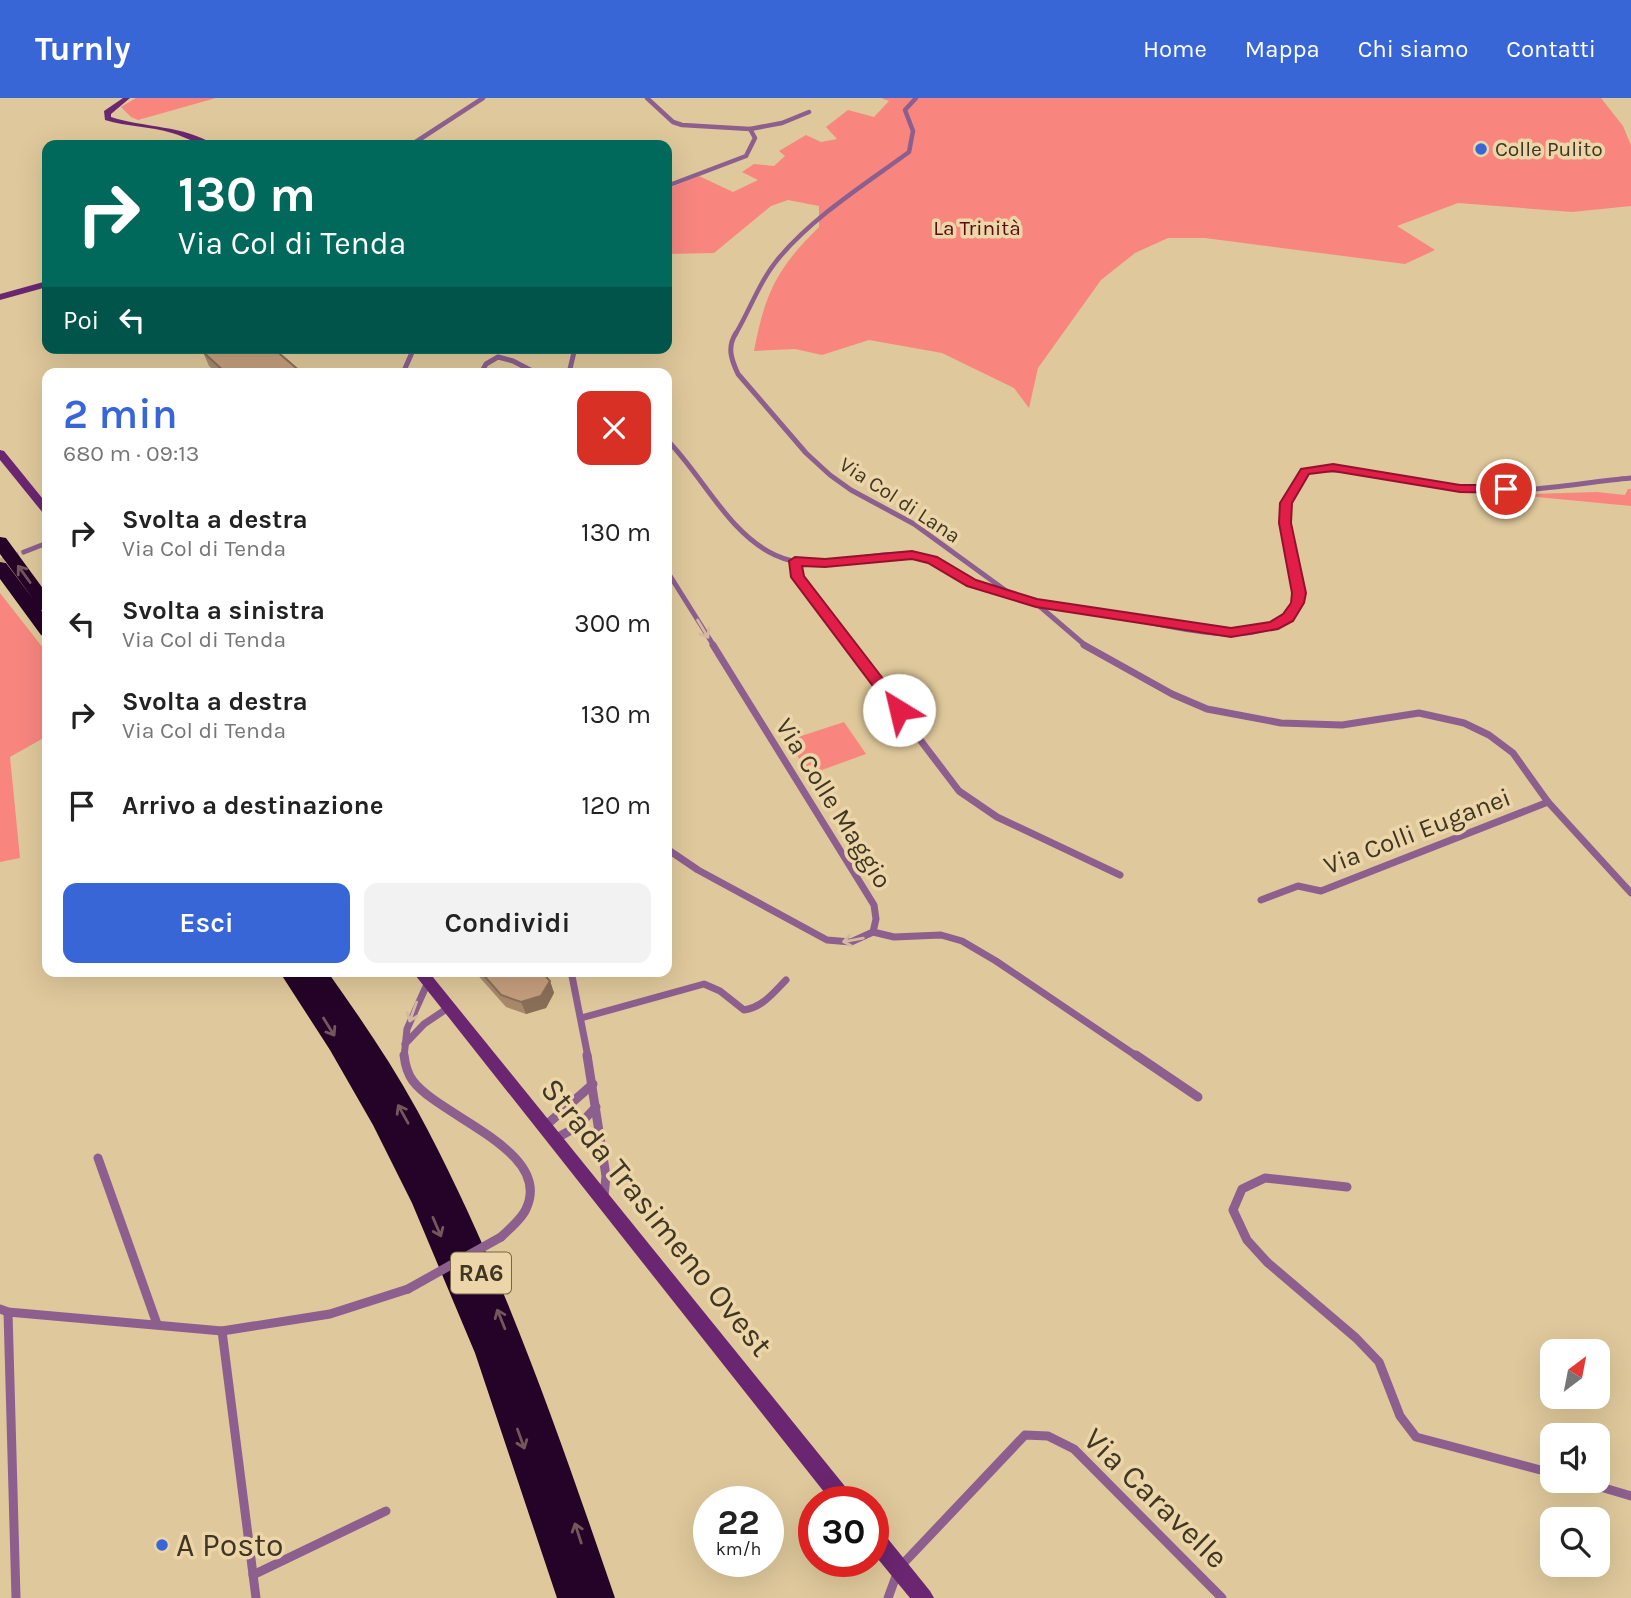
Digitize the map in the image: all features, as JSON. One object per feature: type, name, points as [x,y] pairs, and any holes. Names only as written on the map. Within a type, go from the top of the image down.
[{"type":"highway","points":[[0,542],[42,599]]},
{"type":"highway","points":[[0,568],[42,624]]},
{"type":"highway","name":"RA6","points":[[294,977],[357,1073],[422,1194],[488,1350],[530,1464],[573,1598]]},
{"type":"highway","name":"RA6","points":[[318,977],[373,1058],[440,1182],[502,1320],[550,1450],[599,1598]]},
{"type":"main road","points":[[127,98],[110,109],[108,118],[122,123],[171,130],[198,140]]},
{"type":"main road","points":[[0,297],[42,285]]},
{"type":"main road","points":[[0,453],[42,504]]},
{"type":"main road","name":"Strada Trasimeno Ovest","points":[[424,977],[832,1486]]},
{"type":"main road","points":[[889,1556],[923,1598]]},
{"type":"street","points":[[419,140],[482,99],[491,98]]},
{"type":"street","points":[[647,98],[673,122],[682,125],[750,129],[782,123],[809,111]]},
{"type":"street","name":"Via Col di Lana","points":[[916,98],[907,101],[905,110],[913,131],[909,152],[814,225],[779,258],[752,296],[745,321],[730,343],[732,361],[738,374],[806,453],[830,475],[851,490],[915,524],[1016,598]]},
{"type":"street","points":[[672,184],[746,156],[755,138],[750,129]]},
{"type":"street","points":[[484,368],[488,359],[496,355],[504,356],[527,368]]},
{"type":"street","points":[[672,445],[760,547],[778,556],[795,561],[825,563],[912,555],[932,560],[972,583],[1036,603],[1231,633],[1274,626],[1288,617],[1297,603],[1299,593],[1285,523],[1286,503],[1305,471],[1333,467],[1460,489],[1490,491],[1631,478]]},
{"type":"street","points":[[24,552],[42,545]]},
{"type":"street","points":[[795,561],[797,577],[959,791],[983,811],[1091,858],[1120,875]]},
{"type":"street","name":"Via Colle Maggio","points":[[672,579],[874,905],[876,919],[873,932],[858,942],[827,940],[698,870],[672,852]]},
{"type":"street","name":"Via Colli Euganei","points":[[1036,603],[1087,647],[1172,694],[1207,709],[1281,723],[1342,725],[1419,713],[1464,723],[1489,735],[1513,753],[1548,802],[1631,893]]},
{"type":"street","name":"Via Colli Euganei","points":[[1261,900],[1298,886],[1321,891],[1548,802]]},
{"type":"street","points":[[873,932],[884,938],[901,940],[927,935],[950,937],[991,959],[1198,1097]]},
{"type":"street","points":[[16,1598],[4,1311],[222,1331],[330,1314],[408,1289],[501,1237],[519,1222],[528,1204],[530,1189],[523,1164],[510,1150],[424,1093],[411,1079],[404,1054],[405,1045],[411,1013],[424,977]]},
{"type":"street","points":[[572,977],[593,1084],[606,1176],[604,1200]]},
{"type":"street","points":[[582,1018],[704,984],[720,991],[744,1010],[752,1009],[760,1006],[786,980]]},
{"type":"street","points":[[405,1045],[424,1024],[447,1008]]},
{"type":"street","points":[[549,1133],[593,1084]]},
{"type":"street","points":[[549,1133],[581,1123],[596,1106]]},
{"type":"street","points":[[98,1158],[157,1324]]},
{"type":"street","points":[[1347,1187],[1265,1178],[1242,1189],[1233,1210],[1247,1240],[1267,1262],[1356,1338],[1379,1362],[1401,1416],[1416,1437],[1540,1471]]},
{"type":"street","points":[[222,1331],[256,1598]]},
{"type":"street","name":"Via Caravelle","points":[[899,1568],[1025,1435],[1048,1436],[1074,1449],[1222,1598]]},
{"type":"street","points":[[1610,1490],[1631,1496]]},
{"type":"street","points":[[253,1576],[386,1511]]},
{"type":"street","points":[[888,1598],[899,1568]]},
{"type":"green space","points":[[136,98],[216,98],[138,120],[121,107]]},
{"type":"green space","name":"La Trinità","points":[[881,98],[1601,98],[1623,126],[1631,145],[1631,206],[1572,212],[1458,203],[1397,226],[1435,250],[1405,264],[1205,238],[1168,238],[1135,253],[1101,280],[1038,368],[1029,408],[1014,388],[942,353],[869,340],[822,355],[795,349],[754,351],[768,297],[783,269],[819,227],[819,206],[788,200],[771,206],[714,253],[672,254],[672,187],[699,176],[733,192],[758,180],[742,172],[754,164],[774,166],[785,156],[779,151],[806,135],[821,142],[837,139],[826,127],[848,110],[874,117],[889,101]]},
{"type":"green space","points":[[1628,489],[1631,489],[1631,506],[1537,497],[1531,494],[1597,492],[1625,495]]},
{"type":"green space","points":[[0,593],[42,647],[42,739],[10,757],[20,858],[0,862]]},
{"type":"green space","points":[[844,722],[866,754],[808,775],[789,740]]},
{"type":"building","points":[[205,354],[280,354],[296,368],[221,368]]},
{"type":"building","points":[[485,977],[546,977],[550,981],[541,996],[521,1002],[501,995]]},
{"type":"tunnel","points":[[0,561],[24,552]]},
{"type":"place","name":"Colle Pulito","points":[[1481,149]]},
{"type":"place","name":"A Posto","points":[[162,1545]]},
{"type":"route","points":[[899,710],[797,577],[795,561],[811,564],[912,555],[932,560],[972,583],[1036,603],[1231,633],[1274,626],[1288,617],[1297,603],[1299,593],[1285,523],[1286,503],[1305,471],[1333,467],[1460,489],[1506,489]]}]
